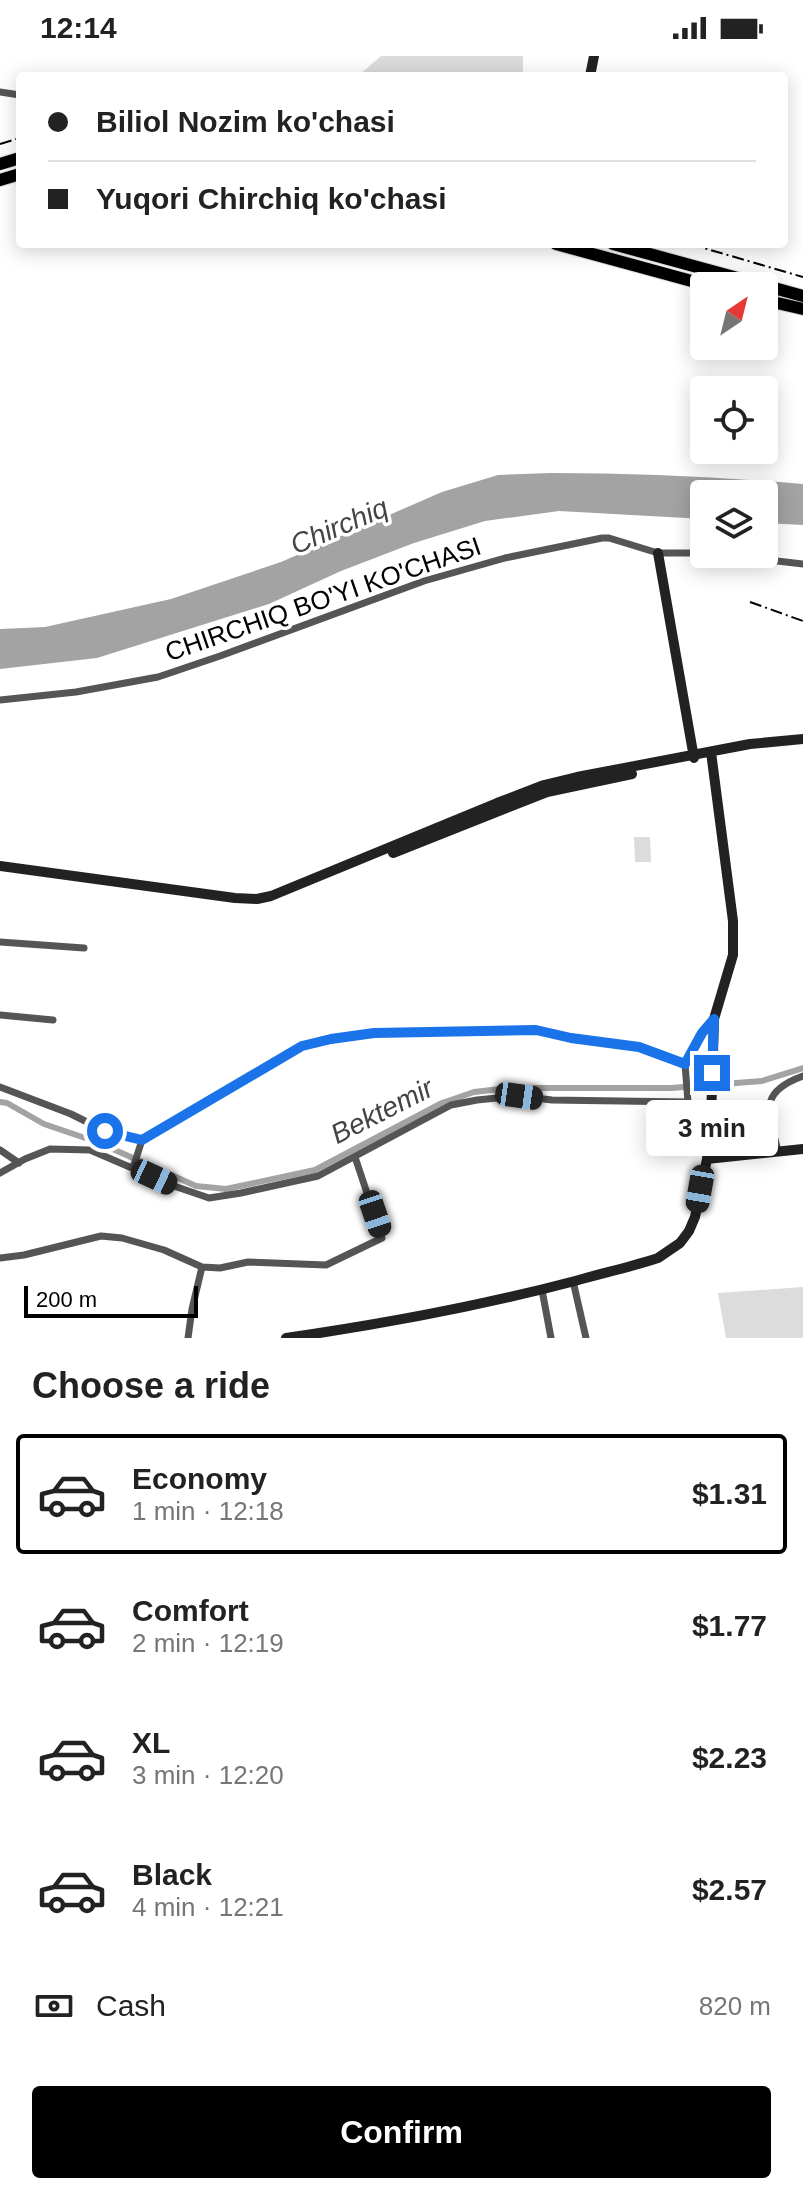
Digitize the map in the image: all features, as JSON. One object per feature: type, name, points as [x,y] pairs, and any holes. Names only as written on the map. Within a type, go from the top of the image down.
[{"type":"highway","points":[[572,248],[690,280]]},
{"type":"highway","points":[[628,248],[803,296]]},
{"type":"highway","points":[[778,303],[803,309]]},
{"type":"street","name":"CHIRCHIQ BO'YI KO'CHASI","points":[[0,700],[76,692],[158,677],[424,581],[505,558],[602,538],[658,553],[690,553]]},
{"type":"street","points":[[658,553],[694,758]]},
{"type":"street","points":[[778,561],[803,564]]},
{"type":"street","points":[[0,869],[257,899],[498,806],[712,754],[803,742]]},
{"type":"street","points":[[286,1338],[385,1324],[477,1306],[658,1258],[677,1246],[693,1222],[707,1159],[712,1108],[714,1019],[733,955],[734,937],[712,754]]},
{"type":"street","points":[[0,942],[84,948]]},
{"type":"street","points":[[0,1015],[53,1020]]},
{"type":"street","points":[[709,1144],[695,1125],[688,1098],[685,1064],[702,1033],[714,1019]]},
{"type":"street","points":[[133,1168],[142,1140],[302,1046],[331,1039],[374,1033],[536,1030],[639,1047],[685,1064]]},
{"type":"street","points":[[778,1151],[767,1108],[784,1086],[803,1076]]},
{"type":"street","points":[[0,1087],[71,1114],[105,1131],[142,1140]]},
{"type":"street","points":[[0,1173],[50,1149],[90,1150],[209,1198],[318,1176],[451,1105],[519,1096],[552,1100],[688,1098]]},
{"type":"street","points":[[707,1159],[803,1149]]},
{"type":"street","points":[[0,1150],[19,1163]]},
{"type":"street","points":[[0,1258],[101,1236],[122,1238],[164,1250],[202,1267],[220,1268],[248,1262],[326,1265],[381,1239],[355,1157]]},
{"type":"street","points":[[188,1338],[202,1267]]},
{"type":"street","points":[[573,1281],[586,1338]]},
{"type":"street","points":[[542,1290],[551,1338]]},
{"type":"shaded area","points":[[381,56],[523,56],[523,72],[363,72]]},
{"type":"shaded area","name":"Chirchiq","points":[[614,474],[753,480],[690,480],[690,518],[559,511],[485,521],[414,543],[341,571],[269,604],[97,658],[0,669],[0,629],[45,627],[171,599],[281,562],[442,492],[498,475]]},
{"type":"shaded area","name":"Chirchiq","points":[[778,482],[803,484],[803,525],[778,524]]},
{"type":"shaded area","points":[[634,837],[650,837],[651,862],[635,862]]},
{"type":"shaded area","points":[[803,1287],[803,1338],[726,1338],[718,1293]]},
{"type":"waterway","name":"Bektemir","points":[[0,1102],[44,1124],[97,1142],[196,1186],[226,1189],[315,1170],[442,1103],[474,1092],[509,1088],[671,1088],[762,1081],[803,1068]]},
{"type":"railway","points":[[0,144],[16,139]]},
{"type":"railway","points":[[704,248],[803,277]]},
{"type":"railway","points":[[750,602],[803,621]]},
{"type":"route","points":[[105,1131],[142,1140],[302,1046],[374,1033],[536,1030],[639,1047],[685,1064],[702,1033],[714,1019],[712,1073]]}]
